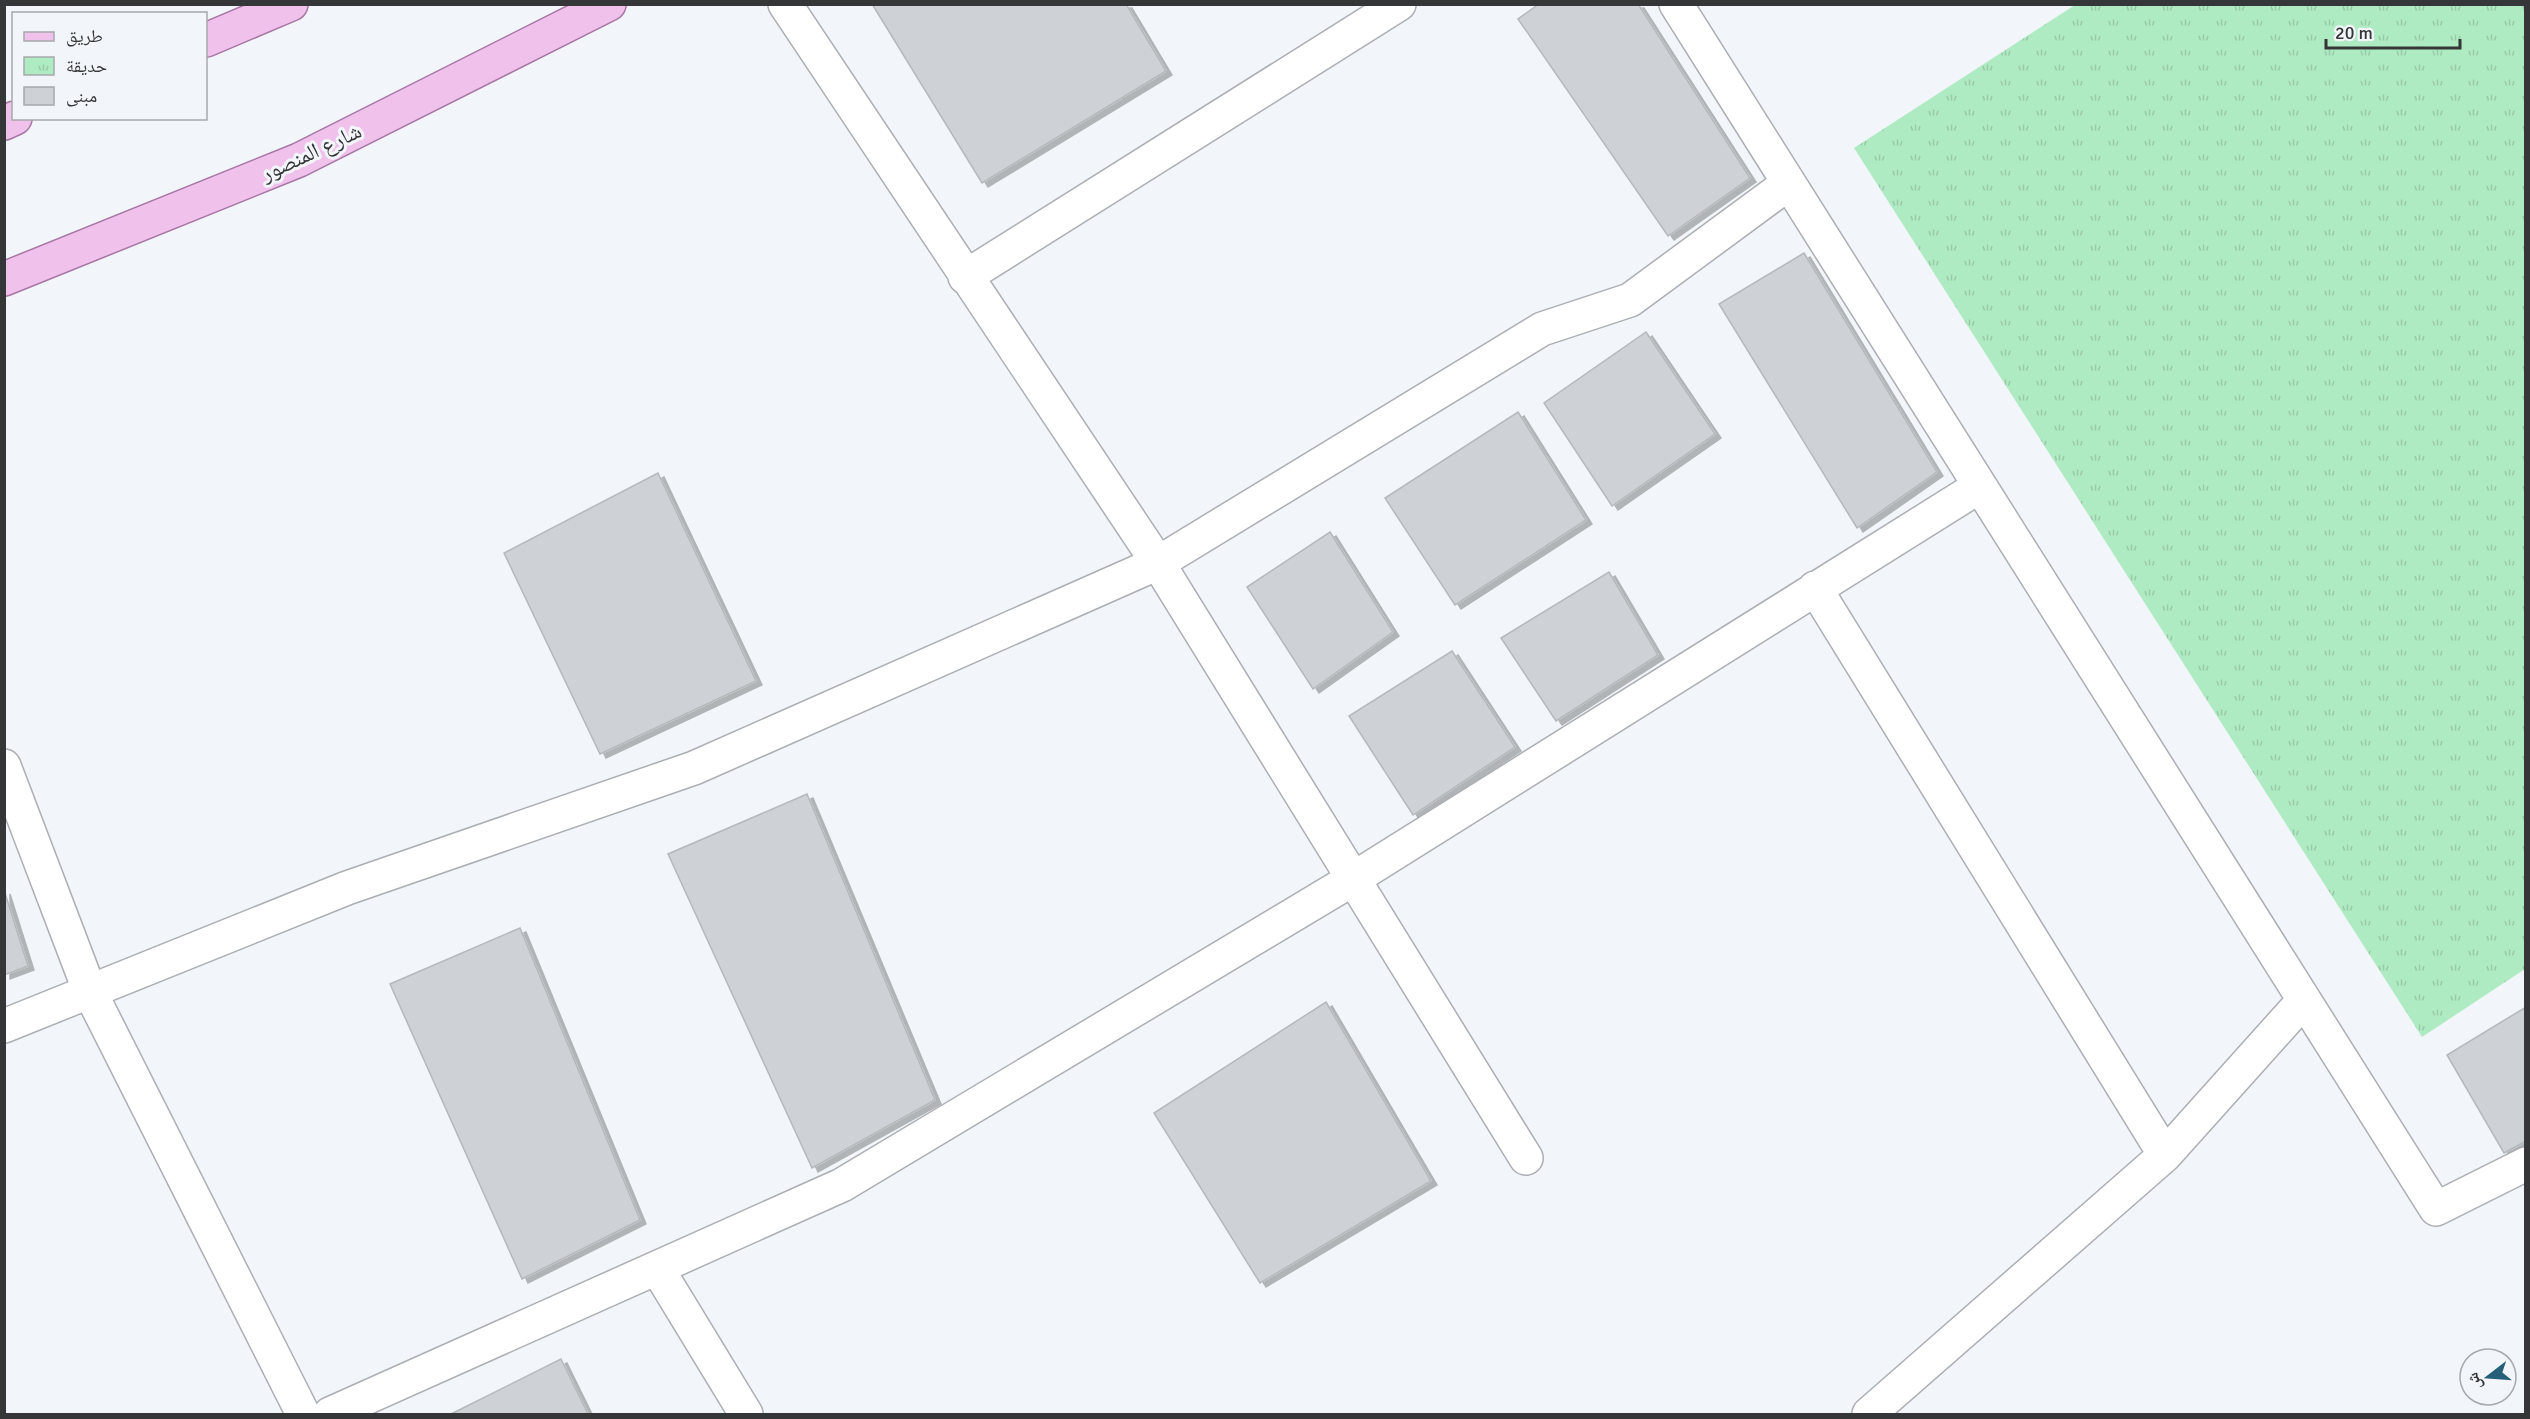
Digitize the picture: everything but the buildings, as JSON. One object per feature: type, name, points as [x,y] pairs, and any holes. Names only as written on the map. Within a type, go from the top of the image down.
[{"type":"main road","points":[[207,40],[291,4]]},
{"type":"main road","name":"شارع المنصور","points":[[4,279],[299,160],[609,4]]},
{"type":"street","points":[[785,4],[1158,563],[1526,1158]]},
{"type":"street","points":[[965,277],[1399,4]]},
{"type":"street","points":[[1676,4],[2436,1209],[2526,1164]]},
{"type":"street","points":[[4,1026],[347,888],[694,768],[1158,563],[1542,328],[1630,300],[1789,183]]},
{"type":"street","points":[[330,1414],[842,1185],[1353,879],[1980,486]]},
{"type":"street","points":[[1815,588],[2165,1155]]},
{"type":"street","points":[[4,766],[90,992],[303,1414]]},
{"type":"street","points":[[1869,1414],[2165,1155],[2304,1000]]},
{"type":"street","points":[[657,1268],[746,1414]]},
{"type":"green space","points":[[2075,5],[2525,5],[2525,969],[2422,1037],[1854,148]]}]
